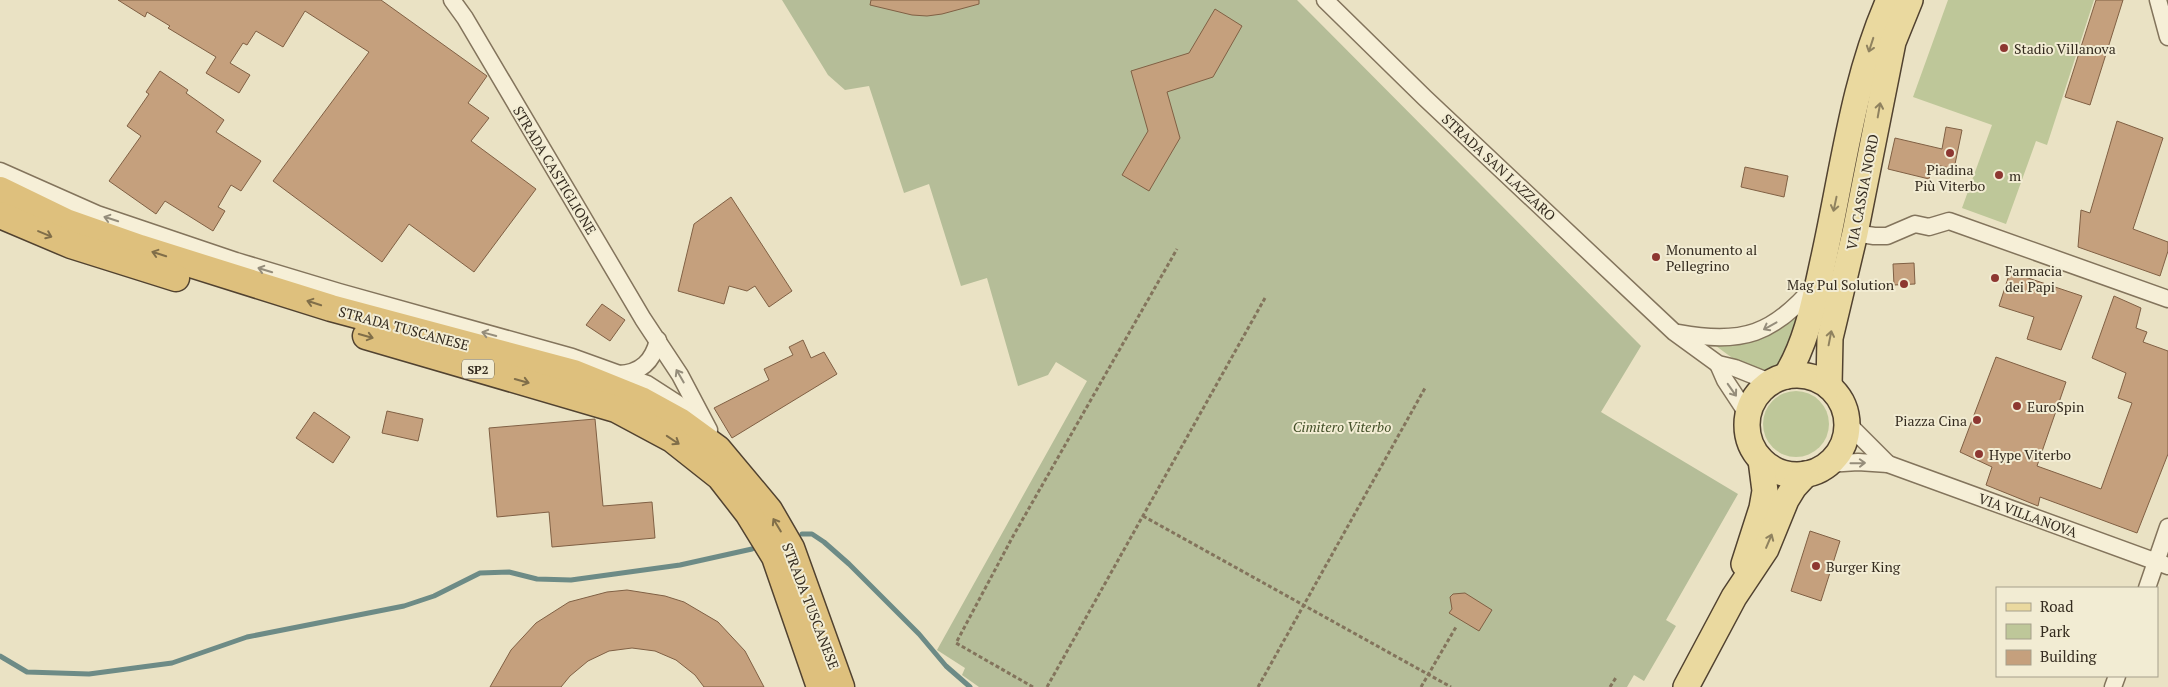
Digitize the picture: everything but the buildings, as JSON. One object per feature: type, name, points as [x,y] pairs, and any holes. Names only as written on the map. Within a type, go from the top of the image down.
[{"type":"highway","name":"STRADA TUSCANESE","points":[[0,190],[66,222],[149,250],[331,308],[574,373],[641,400],[714,440],[769,510],[791,548],[836,686]]},
{"type":"highway","name":"STRADA TUSCANESE","points":[[0,215],[71,245],[289,314],[616,408],[672,439],[720,477],[748,513],[775,557],[836,686]]},
{"type":"main road","name":"VIA CASSIA NORD","points":[[1817,469],[1785,474],[1776,471],[1761,460],[1753,449],[1748,436],[1748,415],[1752,402],[1760,391],[1778,379],[1800,347],[1818,281],[1863,74],[1871,44],[1889,0]]},
{"type":"main road","name":"VIA CASSIA NORD","points":[[1829,386],[1828,351],[1830,338],[1855,233],[1893,42],[1910,0]]},
{"type":"main road","points":[[1778,379],[1808,376],[1829,386],[1838,397],[1844,409],[1847,423]]},
{"type":"main road","name":"VIA CASSIA NORD","points":[[1686,687],[1734,597],[1766,549],[1786,500],[1794,487],[1840,451],[1845,441],[1847,423]]},
{"type":"main road","name":"VIA CASSIA NORD","points":[[1734,597],[1762,508],[1765,491],[1761,460]]},
{"type":"street","name":"STRADA CASTIGLIONE","points":[[452,0],[465,18],[643,319],[658,340],[692,397],[714,440]]},
{"type":"street","name":"STRADA SAN LAZZARO","points":[[1325,0],[1425,98],[1674,332],[1718,364],[1778,379]]},
{"type":"street","points":[[2159,0],[2168,37]]},
{"type":"street","name":"STRADA TUSCANESE","points":[[0,171],[97,214],[236,260],[339,292],[572,357],[647,384],[678,404],[686,414]]},
{"type":"street","points":[[1855,233],[1887,236],[1915,224],[1929,227],[1950,221],[2168,299]]},
{"type":"street","points":[[1674,332],[1702,338],[1723,338],[1760,331],[1790,313],[1818,281]]},
{"type":"street","points":[[619,374],[630,373],[645,365],[656,350],[658,340]]},
{"type":"street","name":"STRADA SAN LAZZARO","points":[[1718,364],[1725,380],[1748,415]]},
{"type":"street","name":"VIA VILLANOVA","points":[[1847,423],[1888,464]]},
{"type":"street","name":"VIA VILLANOVA","points":[[1817,469],[1858,462],[1888,464],[2162,564]]},
{"type":"street","points":[[2148,587],[2162,564],[2168,527]]},
{"type":"path","points":[[1033,687],[956,643],[1012,538],[1177,249]]},
{"type":"path","points":[[1047,687],[1265,298]]},
{"type":"path","points":[[1258,687],[1425,388]]},
{"type":"path","points":[[1143,516],[1451,687]]},
{"type":"path","points":[[1421,687],[1456,627]]},
{"type":"path","points":[[1610,687],[1617,676]]},
{"type":"green space","name":"Cimitero Viterbo","points":[[782,0],[1297,0],[1641,346],[1601,412],[1738,494],[1666,620],[1676,626],[1644,681],[1634,675],[1627,687],[979,687],[962,675],[965,668],[937,650],[1087,381],[1056,362],[1048,375],[1018,386],[987,278],[961,286],[929,184],[904,193],[869,86],[845,90],[828,75]]},
{"type":"green space","name":"Stadio Villanova","points":[[1948,0],[2094,0],[2047,145],[2036,141],[2006,224],[1962,208],[1992,125],[1913,97]]},
{"type":"green space","points":[[1801,311],[1794,338],[1776,369],[1758,370],[1750,368],[1713,344]]},
{"type":"green space","points":[[1796,391],[1809,393],[1819,401],[1827,411],[1829,424],[1827,437],[1819,447],[1809,455],[1796,457],[1783,455],[1773,447],[1765,437],[1763,424],[1765,411],[1773,401],[1783,393]]},
{"type":"waterway","points":[[802,534],[812,534],[849,564],[919,634],[946,666],[970,687]]},
{"type":"waterway","points":[[0,656],[27,672],[89,674],[172,663],[247,637],[404,606],[434,596],[480,573],[509,572],[537,579],[571,580],[680,565],[752,549]]},
{"type":"place","name":"Stadio Villanova","points":[[2004,48]]},
{"type":"place","name":"Piadina Più Viterbo","points":[[1950,153]]},
{"type":"place","name":"m","points":[[1999,175]]},
{"type":"place","name":"Monumento al Pellegrino","points":[[1656,257]]},
{"type":"place","name":"Farmacia dei Papi","points":[[1995,278]]},
{"type":"place","name":"Mag Pul Solution","points":[[1904,284]]},
{"type":"place","name":"EuroSpin","points":[[2017,406]]},
{"type":"place","name":"Piazza Cina","points":[[1977,420]]},
{"type":"place","name":"Hype Viterbo","points":[[1979,454]]},
{"type":"place","name":"Burger King","points":[[1816,566]]}]
